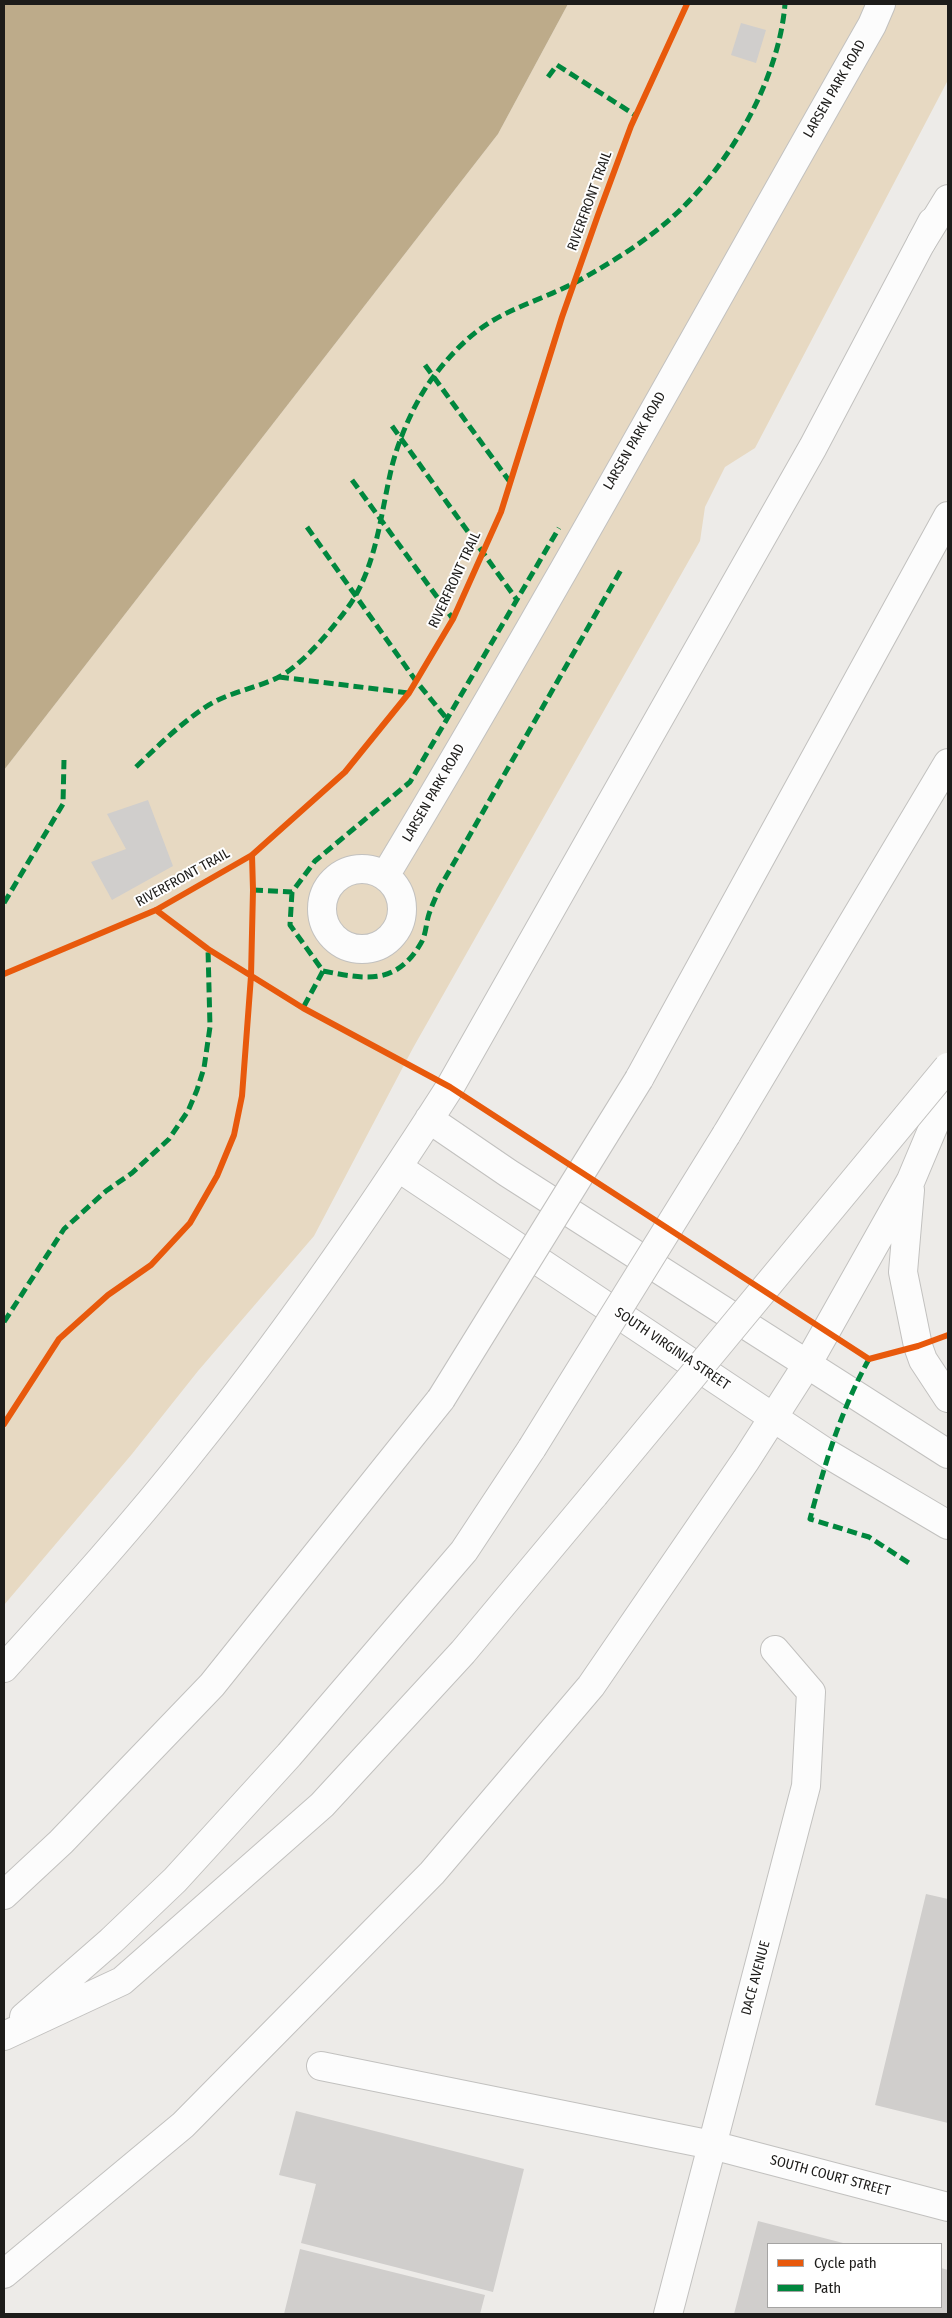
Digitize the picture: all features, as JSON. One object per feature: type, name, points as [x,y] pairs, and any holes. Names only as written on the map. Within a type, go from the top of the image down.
[{"type":"main road","name":"LARSEN PARK ROAD","points":[[385,876],[441,783],[582,536],[872,25],[881,4]]},
{"type":"main road","points":[[4,1668],[194,1448],[310,1297],[399,1168],[450,1087],[808,456],[948,189]]},
{"type":"main road","points":[[921,243],[948,199]]},
{"type":"main road","points":[[4,1895],[61,1842],[212,1685],[441,1398],[639,1079],[948,516]]},
{"type":"main road","points":[[4,2035],[110,1941],[175,1880],[289,1755],[464,1551],[532,1448],[726,1135],[948,763]]},
{"type":"main road","points":[[4,2035],[122,1981],[322,1805],[463,1652],[948,1067]]},
{"type":"main road","points":[[4,2274],[182,2125],[432,1873],[591,1686],[774,1417],[808,1363],[911,1180],[948,1092]]},
{"type":"main road","points":[[430,1119],[508,1173],[948,1454]]},
{"type":"main road","name":"SOUTH VIRGINIA STREET","points":[[399,1168],[836,1459],[948,1525]]},
{"type":"main road","points":[[911,1180],[903,1272],[918,1346],[923,1360],[948,1398]]},
{"type":"main road","name":"DACE AVENUE","points":[[668,2314],[806,1786],[811,1692],[775,1650]]},
{"type":"main road","name":"SOUTH COURT STREET","points":[[321,2066],[712,2145],[948,2207]]},
{"type":"shaded area","points":[[4,4],[568,4],[498,134],[4,770]]},
{"type":"shaded area","points":[[568,4],[948,4],[948,80],[755,448],[725,467],[705,507],[700,541],[413,1048],[314,1236],[198,1371],[132,1454],[4,1605],[4,770],[498,134]]},
{"type":"building","points":[[741,23],[766,30],[756,63],[731,55]]},
{"type":"building","points":[[148,800],[173,866],[112,900],[91,862],[126,849],[107,814]]},
{"type":"building","points":[[926,1894],[948,1899],[948,2123],[875,2105]]},
{"type":"building","points":[[296,2111],[524,2169],[493,2292],[301,2243],[316,2184],[279,2175]]},
{"type":"building","points":[[758,2221],[843,2243],[767,2243],[767,2308],[942,2308],[942,2268],[948,2270],[948,2314],[734,2314]]},
{"type":"building","points":[[300,2249],[485,2295],[480,2314],[284,2314]]},
{"type":"marked path","points":[[136,767],[177,729],[204,708],[230,695],[268,682],[287,672],[327,634],[351,603],[367,571],[399,443],[427,385],[447,360],[484,326],[513,310],[578,281],[618,258],[667,222],[698,191],[717,168],[750,117],[773,61],[781,32],[785,4]]},
{"type":"marked path","points":[[548,77],[557,65],[635,115]]},
{"type":"marked path","points":[[425,365],[510,482]]},
{"type":"marked path","points":[[392,426],[517,600]]},
{"type":"marked path","points":[[352,480],[453,619]]},
{"type":"marked path","points":[[307,527],[416,681],[447,719]]},
{"type":"marked path","points":[[253,890],[292,892],[315,861],[410,782],[559,528]]},
{"type":"marked path","points":[[323,971],[353,976],[378,976],[390,973],[401,967],[411,957],[423,940],[429,914],[439,889],[622,568]]},
{"type":"marked path","points":[[279,677],[409,693]]},
{"type":"marked path","points":[[4,903],[63,804],[64,760]]},
{"type":"marked path","points":[[292,892],[290,925],[323,971],[303,1008]]},
{"type":"marked path","points":[[4,1322],[64,1229],[106,1191],[132,1173],[169,1139],[188,1111],[204,1068],[210,1027],[208,949]]},
{"type":"marked path","points":[[869,1359],[842,1417],[810,1519],[869,1537],[912,1565]]},
{"type":"cycle path","name":"RIVERFRONT TRAIL","points":[[4,974],[156,910],[252,855],[345,772],[409,693],[453,619],[501,512],[562,317],[598,215],[631,126],[687,4]]},
{"type":"cycle path","points":[[4,1424],[59,1339],[108,1295],[151,1265],[190,1223],[217,1176],[234,1135],[242,1096],[251,976],[252,855]]},
{"type":"cycle path","name":"RIVERFRONT TRAIL","points":[[156,910],[208,949],[303,1008],[450,1087],[869,1359],[918,1346],[948,1335]]}]
